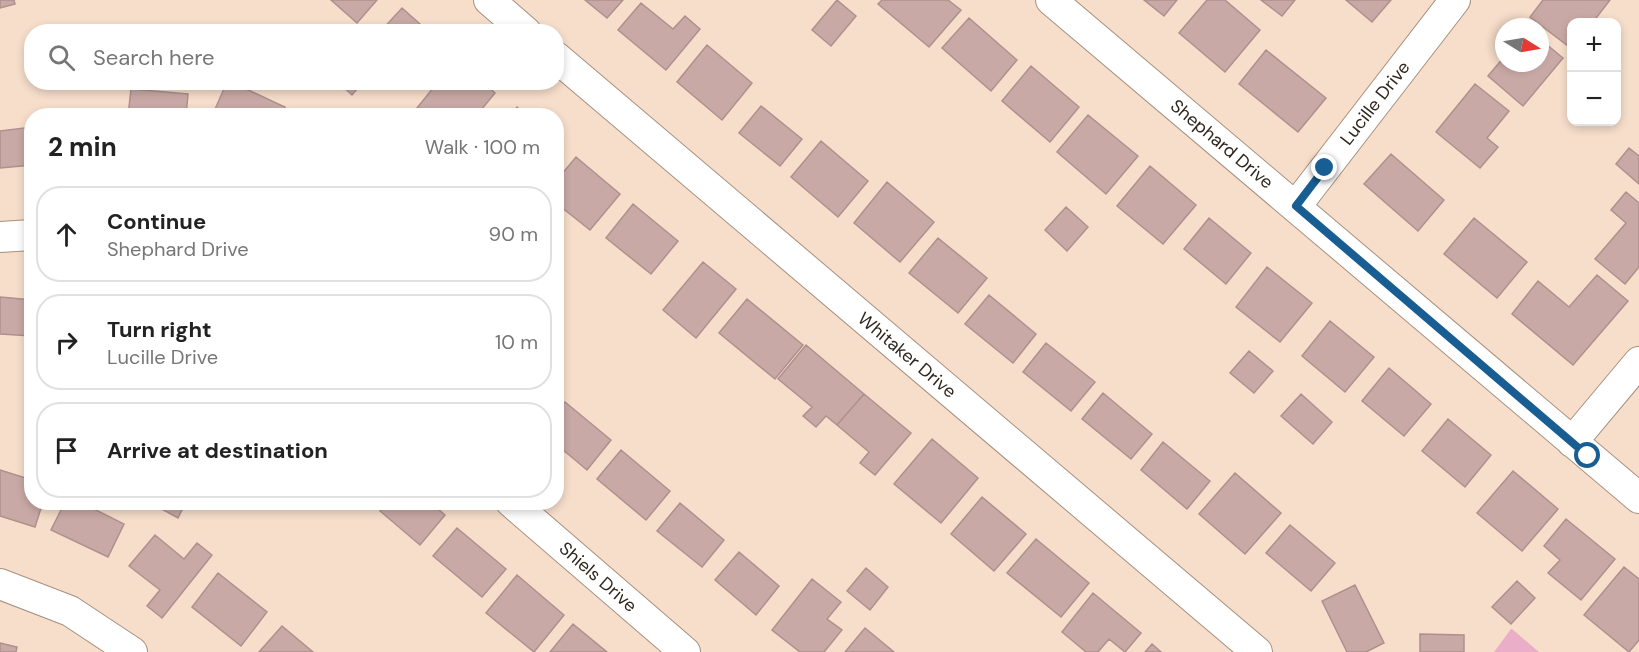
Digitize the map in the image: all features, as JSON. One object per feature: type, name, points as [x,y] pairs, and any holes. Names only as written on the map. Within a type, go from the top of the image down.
[{"type":"street","points":[[489,0],[517,24]]},
{"type":"street","name":"Shephard Drive","points":[[1051,0],[1639,498]]},
{"type":"street","name":"Lucille Drive","points":[[1296,206],[1455,0]]},
{"type":"street","name":"Whitaker Drive","points":[[564,64],[1257,652]]},
{"type":"street","points":[[0,237],[24,236]]},
{"type":"street","points":[[1572,442],[1639,362]]},
{"type":"street","name":"Shiels Drive","points":[[520,510],[685,652]]},
{"type":"street","points":[[0,584],[70,611],[132,652]]},
{"type":"shaded area","points":[[1512,629],[1539,652],[1494,652]]},
{"type":"building","points":[[0,0],[14,0],[15,4],[0,8]]},
{"type":"building","points":[[331,0],[377,0],[357,23]]},
{"type":"building","points":[[585,0],[623,0],[607,18]]},
{"type":"building","points":[[837,0],[856,16],[831,46],[812,30]]},
{"type":"building","points":[[882,0],[948,0],[961,10],[929,47],[878,4]]},
{"type":"building","points":[[1144,0],[1177,0],[1164,16]]},
{"type":"building","points":[[1207,0],[1225,0],[1260,30],[1225,72],[1179,33]]},
{"type":"building","points":[[1261,0],[1295,0],[1282,16]]},
{"type":"building","points":[[1346,0],[1391,0],[1372,22]]},
{"type":"building","points":[[1543,0],[1610,0],[1596,18],[1567,18],[1567,45],[1549,31],[1549,18],[1530,17]]},
{"type":"building","points":[[641,3],[673,29],[685,16],[700,29],[666,70],[618,30]]},
{"type":"building","points":[[402,8],[420,24],[387,24]]},
{"type":"building","points":[[969,18],[1017,60],[991,91],[942,48]]},
{"type":"building","points":[[707,45],[752,83],[722,120],[677,82]]},
{"type":"building","points":[[1549,46],[1563,58],[1523,106],[1488,76],[1495,68],[1495,72],[1549,72]]},
{"type":"building","points":[[1266,50],[1326,98],[1298,132],[1239,84]]},
{"type":"building","points":[[1031,66],[1079,107],[1050,142],[1002,101]]},
{"type":"building","points":[[1475,84],[1509,111],[1487,138],[1498,147],[1480,168],[1436,132]]},
{"type":"building","points":[[131,90],[188,94],[187,108],[129,108]]},
{"type":"building","points":[[223,90],[248,90],[285,107],[285,108],[216,108]]},
{"type":"building","points":[[347,90],[356,90],[352,95]]},
{"type":"building","points":[[432,90],[492,90],[495,93],[483,108],[417,108]]},
{"type":"building","points":[[761,106],[802,139],[780,166],[739,133]]},
{"type":"building","points":[[1088,115],[1138,156],[1106,194],[1057,152]]},
{"type":"building","points":[[24,128],[24,166],[0,168],[0,131]]},
{"type":"building","points":[[821,141],[868,181],[838,217],[791,177]]},
{"type":"building","points":[[1629,148],[1639,156],[1639,184],[1616,164]]},
{"type":"building","points":[[1391,154],[1444,200],[1418,231],[1364,184]]},
{"type":"building","points":[[576,157],[620,194],[590,230],[564,209],[564,171]]},
{"type":"building","points":[[1150,166],[1196,205],[1163,244],[1117,206]]},
{"type":"building","points":[[887,182],[934,222],[900,262],[854,223]]},
{"type":"building","points":[[1626,192],[1639,203],[1639,267],[1625,284],[1595,259],[1626,223],[1611,210]]},
{"type":"building","points":[[633,204],[678,241],[651,274],[606,238]]},
{"type":"building","points":[[1066,207],[1088,227],[1067,251],[1045,230]]},
{"type":"building","points":[[1209,218],[1251,253],[1226,284],[1184,249]]},
{"type":"building","points":[[1474,218],[1527,262],[1497,298],[1444,254]]},
{"type":"building","points":[[938,238],[987,278],[958,313],[909,273]]},
{"type":"building","points":[[703,262],[736,289],[696,338],[663,310]]},
{"type":"building","points":[[1267,267],[1312,303],[1280,342],[1236,307]]},
{"type":"building","points":[[1597,275],[1628,301],[1573,365],[1512,314],[1538,281],[1569,307]]},
{"type":"building","points":[[989,295],[1036,334],[1013,363],[965,324]]},
{"type":"building","points":[[0,297],[24,299],[24,336],[0,334]]},
{"type":"building","points":[[747,299],[803,345],[775,379],[719,333]]},
{"type":"building","points":[[1330,321],[1374,357],[1345,392],[1302,356]]},
{"type":"building","points":[[1046,343],[1095,382],[1071,411],[1023,372]]},
{"type":"building","points":[[806,345],[864,394],[837,425],[826,416],[816,427],[803,416],[812,407],[778,379]]},
{"type":"building","points":[[1249,351],[1273,371],[1254,393],[1230,373]]},
{"type":"building","points":[[1389,368],[1431,404],[1404,436],[1362,401]]},
{"type":"building","points":[[1103,393],[1152,434],[1131,459],[1082,419]]},
{"type":"building","points":[[864,394],[911,433],[875,475],[860,463],[869,452],[837,425]]},
{"type":"building","points":[[1301,394],[1332,422],[1313,444],[1281,416]]},
{"type":"building","points":[[564,403],[611,440],[587,470],[564,451]]},
{"type":"building","points":[[1448,419],[1491,455],[1465,487],[1422,451]]},
{"type":"building","points":[[932,439],[978,478],[941,523],[894,484]]},
{"type":"building","points":[[1163,442],[1210,481],[1187,509],[1141,470]]},
{"type":"building","points":[[621,450],[670,491],[646,520],[597,479]]},
{"type":"building","points":[[0,470],[24,478],[24,510],[40,510],[35,527],[0,516]]},
{"type":"building","points":[[1513,471],[1558,509],[1522,551],[1477,513]]},
{"type":"building","points":[[1235,473],[1281,513],[1245,554],[1199,514]]},
{"type":"building","points":[[982,497],[1026,534],[994,571],[951,534]]},
{"type":"building","points":[[680,503],[724,540],[702,567],[657,531]]},
{"type":"building","points":[[61,510],[96,510],[124,524],[108,557],[51,530]]},
{"type":"building","points":[[164,510],[182,510],[178,518]]},
{"type":"building","points":[[439,510],[445,515],[420,545],[380,511]]},
{"type":"building","points":[[1566,519],[1615,559],[1581,600],[1548,573],[1560,560],[1544,546]]},
{"type":"building","points":[[1290,525],[1335,563],[1311,591],[1266,553]]},
{"type":"building","points":[[457,528],[506,569],[482,597],[433,556]]},
{"type":"building","points":[[155,535],[184,559],[197,543],[212,555],[162,618],[147,606],[160,590],[129,566]]},
{"type":"building","points":[[1036,539],[1089,583],[1061,617],[1007,573]]},
{"type":"building","points":[[739,552],[779,586],[756,615],[715,580]]},
{"type":"building","points":[[1624,567],[1639,579],[1639,640],[1629,652],[1584,615]]},
{"type":"building","points":[[866,568],[888,587],[870,610],[847,591]]},
{"type":"building","points":[[218,573],[267,612],[241,646],[192,607]]},
{"type":"building","points":[[517,575],[564,615],[534,652],[486,613]]},
{"type":"building","points":[[812,579],[841,602],[827,619],[842,630],[824,652],[800,652],[772,630]]},
{"type":"building","points":[[1517,581],[1535,598],[1511,624],[1492,607]]},
{"type":"building","points":[[1355,585],[1384,643],[1366,652],[1347,652],[1322,601]]},
{"type":"building","points":[[1093,593],[1141,633],[1125,652],[1109,639],[1098,652],[1086,652],[1062,632]]},
{"type":"building","points":[[573,624],[607,652],[550,652]]},
{"type":"building","points":[[282,626],[313,652],[259,652]]},
{"type":"building","points":[[865,628],[894,652],[845,652]]},
{"type":"building","points":[[1420,634],[1464,635],[1464,652],[1420,652]]},
{"type":"building","points":[[0,643],[17,647],[16,652],[0,652]]},
{"type":"building","points":[[1152,644],[1161,652],[1145,652]]},
{"type":"route","points":[[1325,168],[1296,206],[1588,456]]}]
